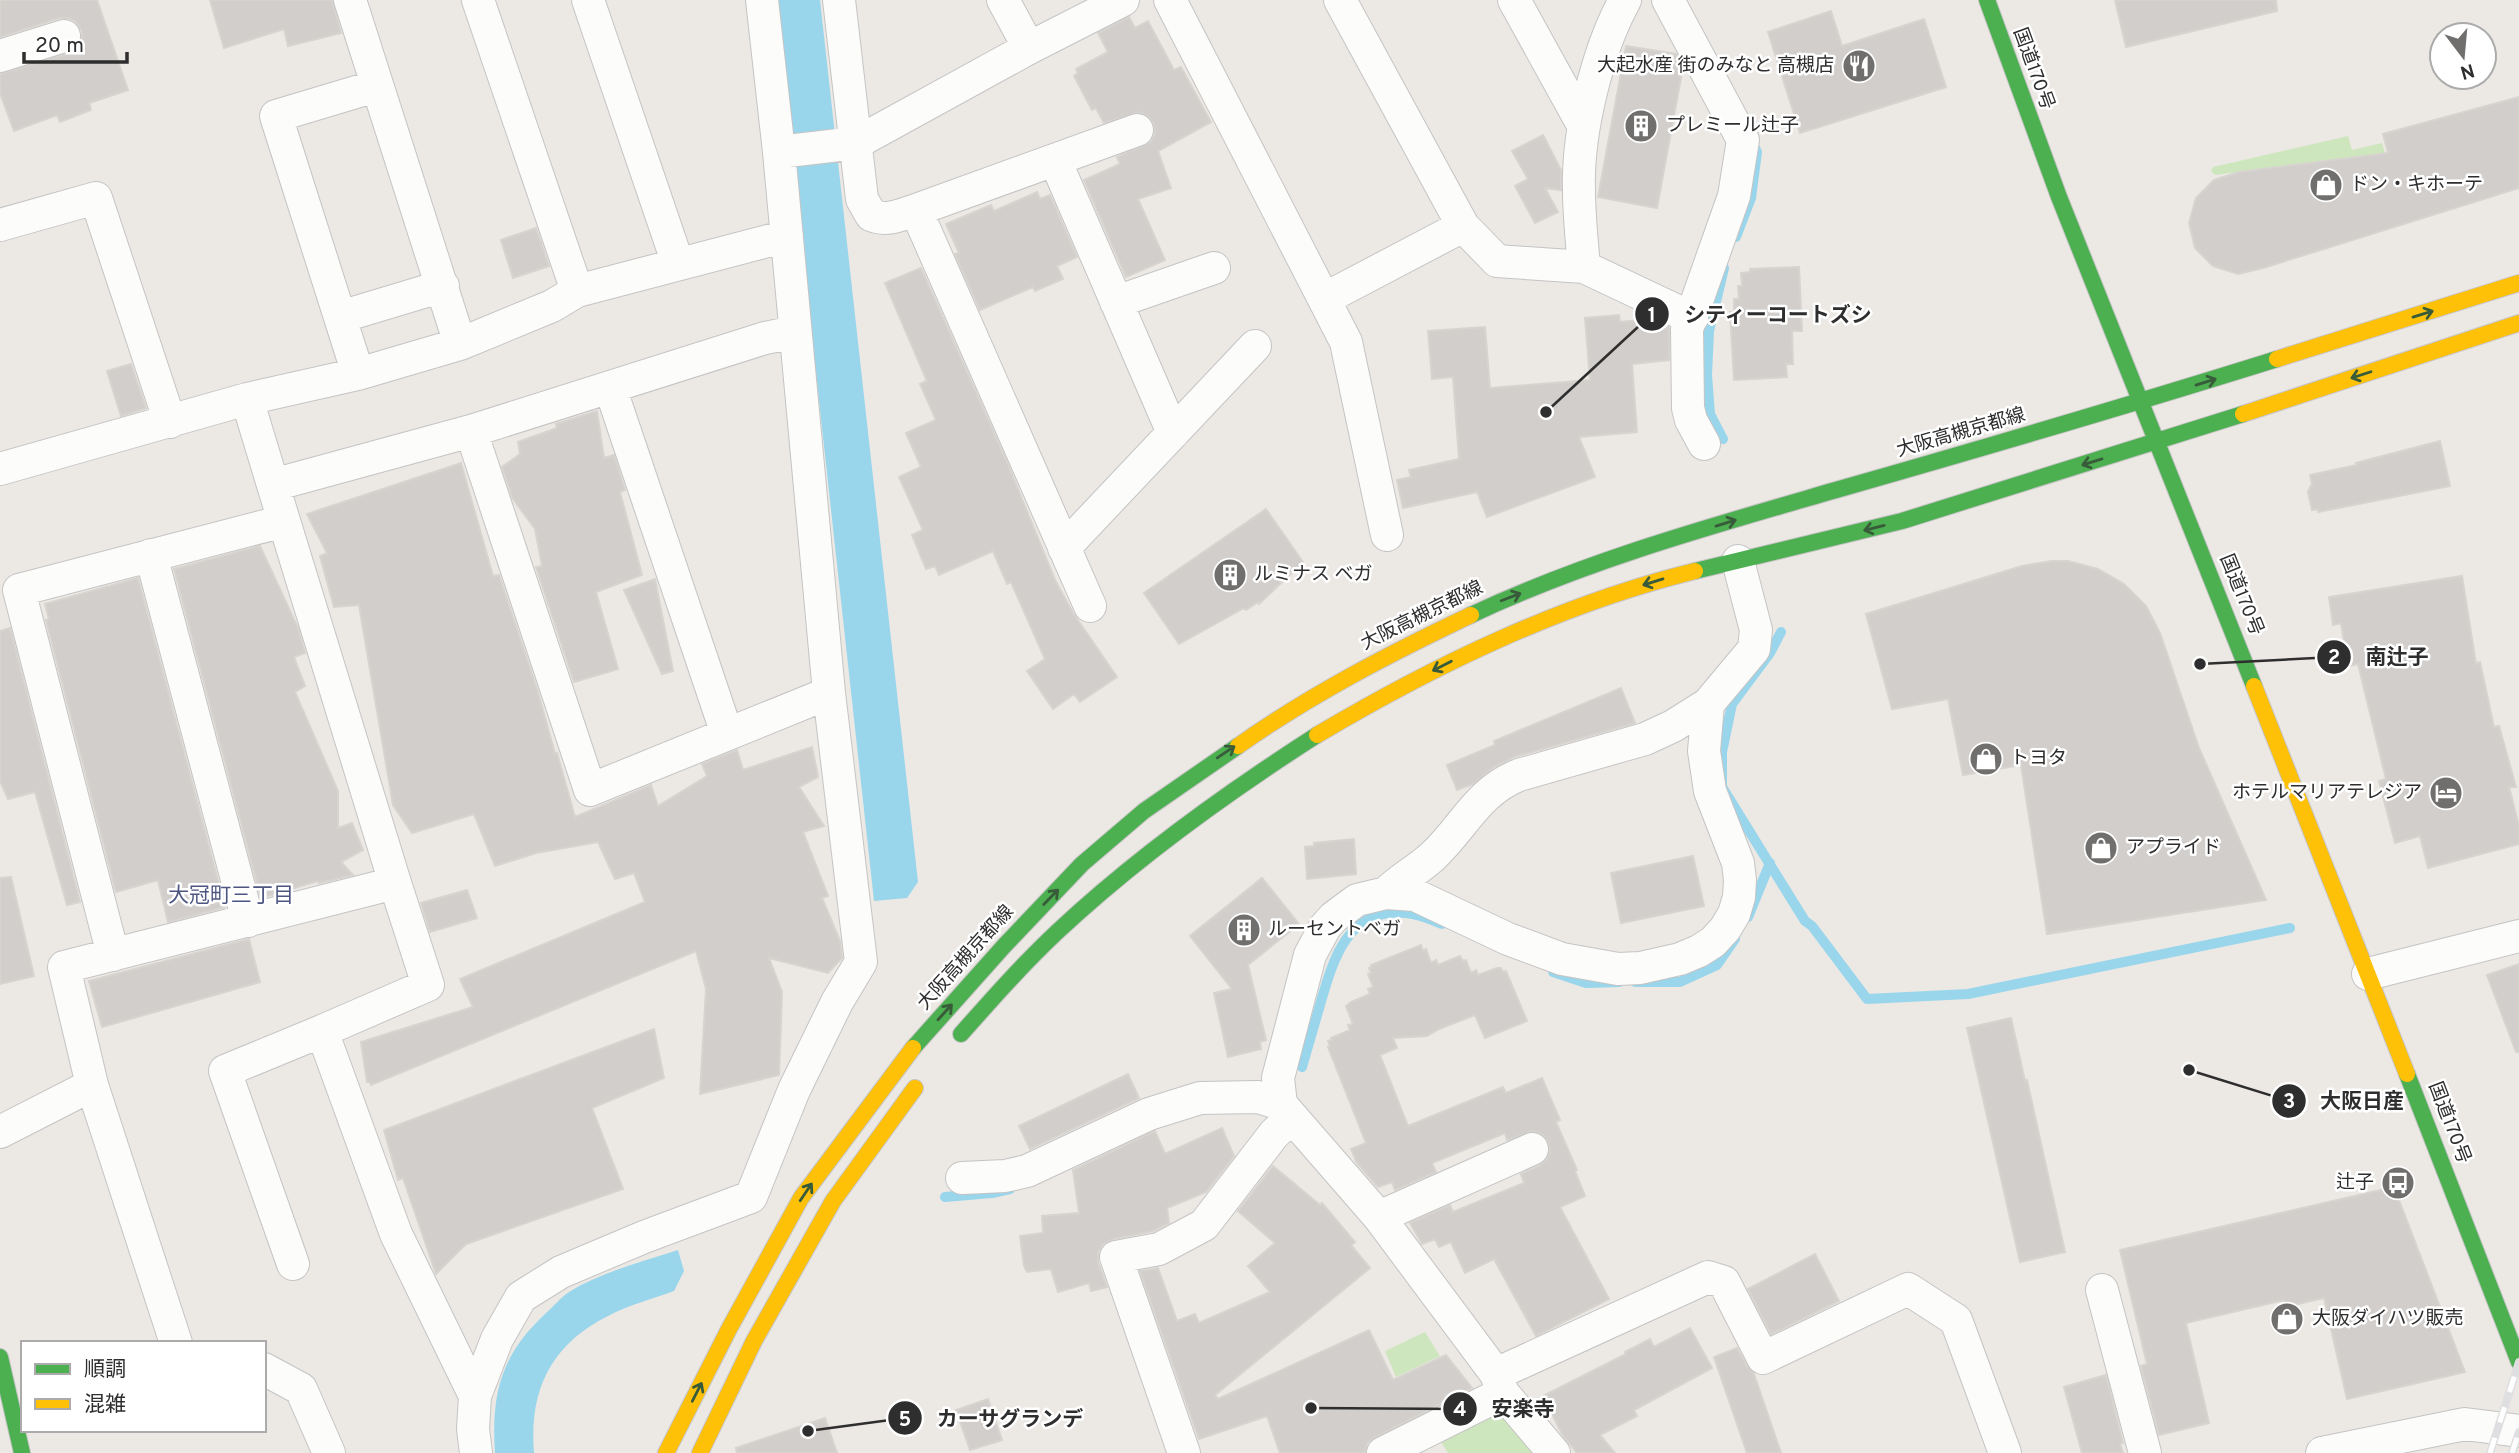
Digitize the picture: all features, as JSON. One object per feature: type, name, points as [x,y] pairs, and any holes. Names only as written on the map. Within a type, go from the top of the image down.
[{"type":"main road","name":"国道170号","points":[[1987,0],[2024,106],[2519,1362]]},
{"type":"main road","name":"大阪高槻京都線","points":[[666,1453],[729,1329],[801,1198],[907,1055],[1004,946],[1082,864],[1144,811],[1279,717],[1424,637],[1499,602],[1611,558],[2141,402],[2519,284]]},
{"type":"main road","points":[[946,1050],[1058,932],[1191,821],[1284,756],[1450,662],[1611,595],[1681,573],[1896,522],[2157,442],[2519,323]]},
{"type":"main road","points":[[700,1453],[754,1341],[832,1201],[923,1077]]},
{"type":"main road","points":[[0,1357],[22,1453]]},
{"type":"street","points":[[351,0],[376,86],[460,344]]},
{"type":"street","points":[[478,0],[577,291]]},
{"type":"street","points":[[588,0],[678,264]]},
{"type":"street","points":[[476,1453],[473,1429],[475,1395],[497,1339],[521,1297],[573,1267],[751,1197],[794,1090],[837,1002],[861,962],[829,693],[787,236],[784,151],[762,0]]},
{"type":"street","points":[[839,0],[849,144],[862,198],[870,215],[880,219],[891,218],[1137,130]]},
{"type":"street","points":[[1003,0],[1029,48]]},
{"type":"street","points":[[784,151],[849,144],[1123,0]]},
{"type":"street","points":[[1170,0],[1326,298],[1346,342],[1387,535]]},
{"type":"street","points":[[1340,0],[1463,226],[1497,261],[1584,267],[1692,318]]},
{"type":"street","points":[[1514,0],[1583,125]]},
{"type":"street","points":[[1584,267],[1578,189],[1583,125],[1610,27],[1625,0]]},
{"type":"street","points":[[1668,0],[1743,140],[1734,196],[1687,329],[1688,408],[1691,420],[1704,444]]},
{"type":"street","points":[[0,56],[64,36]]},
{"type":"street","points":[[358,374],[276,116],[376,86]]},
{"type":"street","points":[[1055,160],[1174,433]]},
{"type":"street","points":[[0,226],[96,198],[170,422]]},
{"type":"street","points":[[916,210],[1090,606]]},
{"type":"street","points":[[1326,298],[1463,226]]},
{"type":"street","points":[[0,469],[247,399],[358,374],[460,344],[552,306],[577,291],[787,236]]},
{"type":"street","points":[[1116,302],[1214,268]]},
{"type":"street","points":[[341,317],[443,286]]},
{"type":"street","points":[[273,485],[471,431],[765,338],[795,332]]},
{"type":"street","points":[[1064,548],[1255,346]]},
{"type":"street","points":[[610,387],[727,734]]},
{"type":"street","points":[[247,399],[428,985],[225,1071],[293,1264]]},
{"type":"street","points":[[471,431],[590,790],[829,693]]},
{"type":"street","points":[[113,955],[19,590],[284,521]]},
{"type":"street","points":[[151,555],[248,921]]},
{"type":"street","points":[[1385,893],[1435,853],[1483,797],[1500,784],[1519,775],[1645,739],[1708,704],[1754,649],[1756,631],[1738,561]]},
{"type":"street","points":[[1184,1453],[1116,1257],[1159,1249],[1204,1225],[1274,1134],[1286,1111],[1278,1078],[1310,955],[1334,916],[1345,907],[1370,895],[1415,895],[1508,939],[1562,959],[1595,967],[1640,968],[1662,964],[1699,951],[1726,929],[1739,897],[1740,880],[1738,863],[1710,791],[1704,751],[1708,704]]},
{"type":"street","points":[[175,1341],[92,1085],[64,967],[395,883]]},
{"type":"street","points":[[2368,974],[2519,936]]},
{"type":"street","points":[[322,1031],[396,1234],[475,1395]]},
{"type":"street","points":[[0,1132],[92,1085]]},
{"type":"street","points":[[962,1178],[1005,1176],[1027,1171],[1149,1114],[1200,1098],[1258,1097],[1286,1111],[1379,1217],[1554,1453]]},
{"type":"street","points":[[1379,1217],[1532,1149]]},
{"type":"street","points":[[1383,1453],[1500,1383],[1708,1277],[1724,1282],[1763,1358],[1908,1289],[1956,1320],[2005,1453]]},
{"type":"street","points":[[2102,1290],[2146,1453]]},
{"type":"street","points":[[266,1370],[301,1389],[329,1453]]},
{"type":"street","points":[[2322,1453],[2519,1431]]},
{"type":"green space","points":[[2348,136],[2352,150],[2382,143],[2385,153],[2215,175],[2211,171],[2213,167]]},
{"type":"green space","points":[[1425,1332],[1440,1356],[1396,1377],[1385,1351]]},
{"type":"green space","points":[[1497,1413],[1505,1416],[1537,1453],[1448,1453],[1440,1440]]},
{"type":"water","points":[[775,0],[820,0],[918,882],[907,898],[874,901]]},
{"type":"water","points":[[678,1250],[684,1271],[674,1291],[608,1316],[571,1341],[558,1356],[547,1372],[535,1410],[534,1453],[495,1453],[497,1394],[509,1360],[530,1329],[563,1297],[581,1285]]},
{"type":"building","points":[[0,0],[97,0],[128,90],[89,103],[91,110],[60,122],[57,115],[14,131],[0,93],[0,74],[70,53],[77,49],[82,41],[82,31],[76,22],[69,18],[59,18],[0,37]]},
{"type":"building","points":[[210,0],[332,0],[341,33],[288,46],[284,29],[224,48]]},
{"type":"building","points":[[2115,0],[2276,0],[2277,11],[2126,47]]},
{"type":"building","name":"大起水産 街のみなと 高槻店","points":[[1831,11],[1842,46],[1924,19],[1946,87],[1800,133],[1768,32]]},
{"type":"building","points":[[1129,17],[1135,28],[1148,21],[1174,70],[1181,67],[1211,122],[1158,151],[1171,188],[1138,199],[1165,260],[1126,277],[1084,180],[1120,164],[1117,157],[1151,142],[1155,134],[1154,124],[1148,116],[1140,112],[1104,123],[1096,108],[1092,110],[1074,76],[1078,73],[1076,69],[1108,52],[1098,33]]},
{"type":"building","name":"プレミール辻子","points":[[1626,46],[1676,54],[1683,67],[1657,208],[1598,197]]},
{"type":"building","name":"ドン・キホーテ","points":[[2519,97],[2519,188],[2238,274],[2213,266],[2195,248],[2189,223],[2196,198],[2214,180],[2239,172],[2388,153],[2383,134]]},
{"type":"building","points":[[1543,135],[1561,170],[1561,190],[1545,188],[1558,212],[1535,223],[1515,186],[1528,179],[1512,151]]},
{"type":"building","points":[[1037,192],[1040,199],[1050,195],[1077,257],[1057,266],[1063,279],[1035,291],[1033,287],[980,310],[955,254],[959,253],[946,224],[991,205],[994,211]]},
{"type":"building","points":[[536,228],[549,266],[513,278],[501,240]]},
{"type":"building","points":[[1799,267],[1802,331],[1792,331],[1793,364],[1786,364],[1787,377],[1734,380],[1730,312],[1734,312],[1734,299],[1739,299],[1741,273],[1750,272],[1750,269]]},
{"type":"building","points":[[921,268],[1009,467],[1055,580],[1073,613],[1117,677],[1080,702],[1074,694],[1053,709],[1027,671],[1045,659],[1011,582],[1007,584],[993,551],[939,575],[935,566],[926,569],[912,535],[923,530],[899,477],[921,467],[906,433],[936,420],[920,384],[927,381],[885,283]]},
{"type":"building","points":[[1619,315],[1620,322],[1650,319],[1650,324],[1669,327],[1669,360],[1632,364],[1637,432],[1579,437],[1595,477],[1487,517],[1477,492],[1403,508],[1397,480],[1411,477],[1409,470],[1459,459],[1453,377],[1432,379],[1428,331],[1485,327],[1490,388],[1590,380],[1585,318]]},
{"type":"building","points":[[131,364],[146,408],[121,416],[107,371]]},
{"type":"building","points":[[597,411],[604,458],[614,455],[625,490],[620,492],[642,575],[596,592],[618,669],[574,682],[536,567],[542,566],[535,529],[513,499],[502,467],[520,454],[518,442],[557,428],[556,424]]},
{"type":"building","points":[[2440,441],[2450,486],[2318,512],[2318,509],[2312,510],[2308,492],[2312,484],[2310,475],[2357,465],[2356,463]]},
{"type":"building","points":[[461,463],[493,576],[499,575],[538,692],[575,817],[651,785],[658,806],[707,776],[702,764],[737,750],[743,770],[812,747],[818,777],[799,787],[824,826],[803,832],[828,896],[822,898],[840,941],[842,958],[828,973],[769,958],[782,992],[779,1075],[700,1094],[706,989],[696,951],[371,1085],[367,1082],[361,1042],[473,1007],[460,979],[645,902],[634,873],[615,879],[598,842],[536,853],[495,866],[474,814],[412,833],[393,805],[359,605],[334,607],[320,556],[327,553],[307,514]]},
{"type":"building","name":"ルミナス ベガ","points":[[1266,509],[1303,562],[1259,604],[1258,602],[1246,610],[1244,608],[1179,644],[1144,593]]},
{"type":"building","points":[[260,546],[298,628],[305,653],[294,657],[305,686],[295,692],[338,791],[338,828],[352,823],[363,850],[341,862],[353,875],[319,883],[318,881],[261,898],[174,569]]},
{"type":"building","points":[[2068,561],[2098,569],[2124,584],[2146,606],[2160,633],[2199,748],[2266,900],[2047,934],[2021,765],[1963,775],[1948,699],[1892,709],[1866,614],[2022,566]]},
{"type":"building","points":[[2462,576],[2476,664],[2480,662],[2494,727],[2499,726],[2516,787],[2509,787],[2519,826],[2519,844],[2428,868],[2420,836],[2395,843],[2379,781],[2386,779],[2358,664],[2348,666],[2341,623],[2333,625],[2329,597]]},
{"type":"building","points":[[138,578],[225,907],[168,922],[158,880],[116,892],[46,620],[49,619],[45,604]]},
{"type":"building","points":[[655,579],[673,671],[662,674],[624,590]]},
{"type":"building","points":[[10,628],[80,902],[67,905],[35,792],[8,799],[0,781],[0,631]]},
{"type":"building","points":[[1621,688],[1635,723],[1514,757],[1494,767],[1473,784],[1457,790],[1447,765],[1495,745],[1494,741]]},
{"type":"building","points":[[1354,839],[1356,874],[1307,879],[1305,847],[1314,846],[1314,843]]},
{"type":"building","points":[[1693,856],[1704,906],[1621,923],[1611,873]]},
{"type":"building","points":[[11,877],[34,976],[0,984],[0,878]]},
{"type":"building","name":"ルーセントベガ","points":[[1262,878],[1299,924],[1248,965],[1266,1040],[1260,1042],[1261,1049],[1228,1057],[1214,993],[1232,989],[1190,936]]},
{"type":"building","points":[[467,890],[477,918],[430,932],[421,903]]},
{"type":"building","points":[[249,939],[260,982],[102,1027],[89,981]]},
{"type":"building","points":[[1421,945],[1423,951],[1426,949],[1431,963],[1436,960],[1438,965],[1460,956],[1463,961],[1466,960],[1471,973],[1476,970],[1478,975],[1497,968],[1506,971],[1527,1021],[1485,1038],[1475,1015],[1427,1036],[1393,1038],[1397,1048],[1380,1055],[1408,1126],[1503,1087],[1506,1093],[1542,1078],[1560,1120],[1556,1122],[1585,1196],[1560,1207],[1609,1299],[1536,1336],[1494,1259],[1465,1273],[1451,1242],[1439,1247],[1435,1239],[1422,1244],[1410,1223],[1450,1205],[1453,1212],[1524,1183],[1521,1174],[1547,1159],[1550,1150],[1543,1135],[1533,1131],[1507,1140],[1505,1133],[1432,1163],[1436,1172],[1395,1190],[1392,1182],[1378,1187],[1357,1163],[1351,1149],[1366,1143],[1328,1041],[1350,1030],[1348,1025],[1353,1024],[1346,1006],[1370,994],[1368,989],[1373,987],[1368,974],[1371,973],[1371,965]]},
{"type":"building","points":[[2519,964],[2519,1052],[2516,1052],[2487,975]]},
{"type":"building","points":[[2011,1018],[2065,1252],[2020,1262],[1967,1028]]},
{"type":"building","points":[[654,1029],[664,1078],[592,1108],[623,1189],[466,1244],[436,1274],[403,1178],[398,1180],[384,1130]]},
{"type":"building","points":[[1128,1074],[1139,1098],[1030,1149],[1019,1126]]},
{"type":"building","points":[[1222,1128],[1234,1156],[1206,1192],[1167,1208],[1169,1223],[1153,1231],[1113,1239],[1103,1244],[1098,1252],[1098,1262],[1107,1287],[1091,1291],[1089,1283],[1058,1292],[1051,1269],[1027,1272],[1020,1236],[1043,1233],[1042,1216],[1079,1213],[1073,1170],[1155,1131],[1165,1154]]},
{"type":"building","points":[[1273,1166],[1320,1205],[1322,1203],[1355,1242],[1351,1245],[1370,1268],[1215,1395],[1218,1399],[1369,1330],[1393,1380],[1446,1355],[1472,1388],[1375,1437],[1367,1443],[1365,1453],[1280,1453],[1267,1416],[1199,1439],[1140,1271],[1158,1268],[1177,1321],[1195,1314],[1199,1323],[1270,1292],[1248,1266],[1275,1243],[1238,1211]]},
{"type":"building","name":"大阪ダイハツ販売","points":[[2394,1187],[2465,1372],[2347,1399],[2324,1298],[2285,1307],[2284,1300],[2186,1323],[2209,1423],[2159,1435],[2141,1366],[2147,1364],[2120,1250]]},
{"type":"building","points":[[1815,1254],[1839,1301],[1771,1334],[1748,1289]]},
{"type":"building","points":[[1690,1328],[1712,1368],[1634,1410],[1637,1416],[1600,1435],[1615,1453],[1577,1453],[1562,1434],[1543,1396],[1650,1339],[1654,1347]]},
{"type":"building","points":[[1737,1348],[1754,1374],[1781,1453],[1747,1453],[1714,1357]]},
{"type":"building","points":[[2106,1375],[2123,1443],[2120,1444],[2123,1453],[2082,1453],[2064,1387]]},
{"type":"building","points":[[988,1399],[1002,1440],[970,1450],[956,1410]]},
{"type":"building","points":[[825,1418],[837,1453],[737,1453],[736,1448]]},
{"type":"waterway","points":[[1736,237],[1751,198],[1757,152],[1755,148]]},
{"type":"waterway","points":[[1723,439],[1710,414],[1707,375],[1709,331],[1724,268]]},
{"type":"waterway","points":[[1781,632],[1770,653],[1732,704],[1722,752],[1722,787],[1805,921],[1812,926],[1867,999],[1968,994],[2290,928]]},
{"type":"waterway","points":[[1748,917],[1770,863]]},
{"type":"waterway","points":[[1302,1067],[1337,955],[1356,928],[1386,913],[1411,914],[1442,924]]},
{"type":"waterway","points":[[1635,982],[1680,982],[1717,965],[1735,939]]},
{"type":"waterway","points":[[1553,972],[1586,983],[1619,982]]},
{"type":"waterway","points":[[945,1197],[1010,1189]]},
{"type":"railway","points":[[2490,1453],[2519,1362]]},
{"type":"railway","points":[[2512,1453],[2519,1432]]},
{"type":"traffic: fast","points":[[1987,0],[2059,197],[2254,686]]},
{"type":"traffic: fast","points":[[1471,615],[1560,577],[1651,545],[2277,359]]},
{"type":"traffic: fast","points":[[1695,571],[1902,521],[2243,414]]},
{"type":"traffic: fast","points":[[961,1034],[1044,944],[1087,904],[1215,803],[1317,735]]},
{"type":"traffic: fast","points":[[913,1048],[1082,864],[1144,811],[1238,746]]},
{"type":"traffic: fast","points":[[2407,1074],[2519,1362]]},
{"type":"traffic: fast","points":[[0,1357],[22,1453]]},
{"type":"traffic: slow","points":[[2277,359],[2519,283]]},
{"type":"traffic: slow","points":[[2243,414],[2519,323]]},
{"type":"traffic: slow","points":[[1317,735],[1407,684],[1500,639],[1596,601],[1695,571]]},
{"type":"traffic: slow","points":[[1238,746],[1294,709],[1352,676],[1471,615]]},
{"type":"traffic: slow","points":[[2254,686],[2407,1074]]},
{"type":"traffic: slow","points":[[666,1453],[729,1329],[801,1198],[913,1048]]},
{"type":"traffic: slow","points":[[700,1453],[754,1341],[833,1201],[915,1088]]},
{"type":"place","name":"大起水産 街のみなと 高槻店","points":[[1859,66]]},
{"type":"place","name":"プレミール辻子","points":[[1641,126]]},
{"type":"place","name":"ドン・キホーテ","points":[[2326,185]]},
{"type":"place","name":"シティーコートズシ","points":[[1546,412]]},
{"type":"place","name":"ルミナス ベガ","points":[[1230,575]]},
{"type":"place","name":"南辻子","points":[[2200,664]]},
{"type":"place","name":"トヨタ","points":[[1986,759]]},
{"type":"place","name":"ホテルマリアテレジア","points":[[2446,793]]},
{"type":"place","name":"アプライド","points":[[2101,848]]},
{"type":"place","name":"ルーセントベガ","points":[[1244,930]]},
{"type":"place","name":"大阪日産","points":[[2189,1070]]},
{"type":"place","name":"辻子","points":[[2398,1183]]},
{"type":"place","name":"大阪ダイハツ販売","points":[[2287,1319]]},
{"type":"place","name":"安楽寺","points":[[1311,1408]]},
{"type":"place","name":"カーサグランデ","points":[[808,1431]]},
{"type":"district","name":"大冠町三丁目","points":[[231,896]]}]
